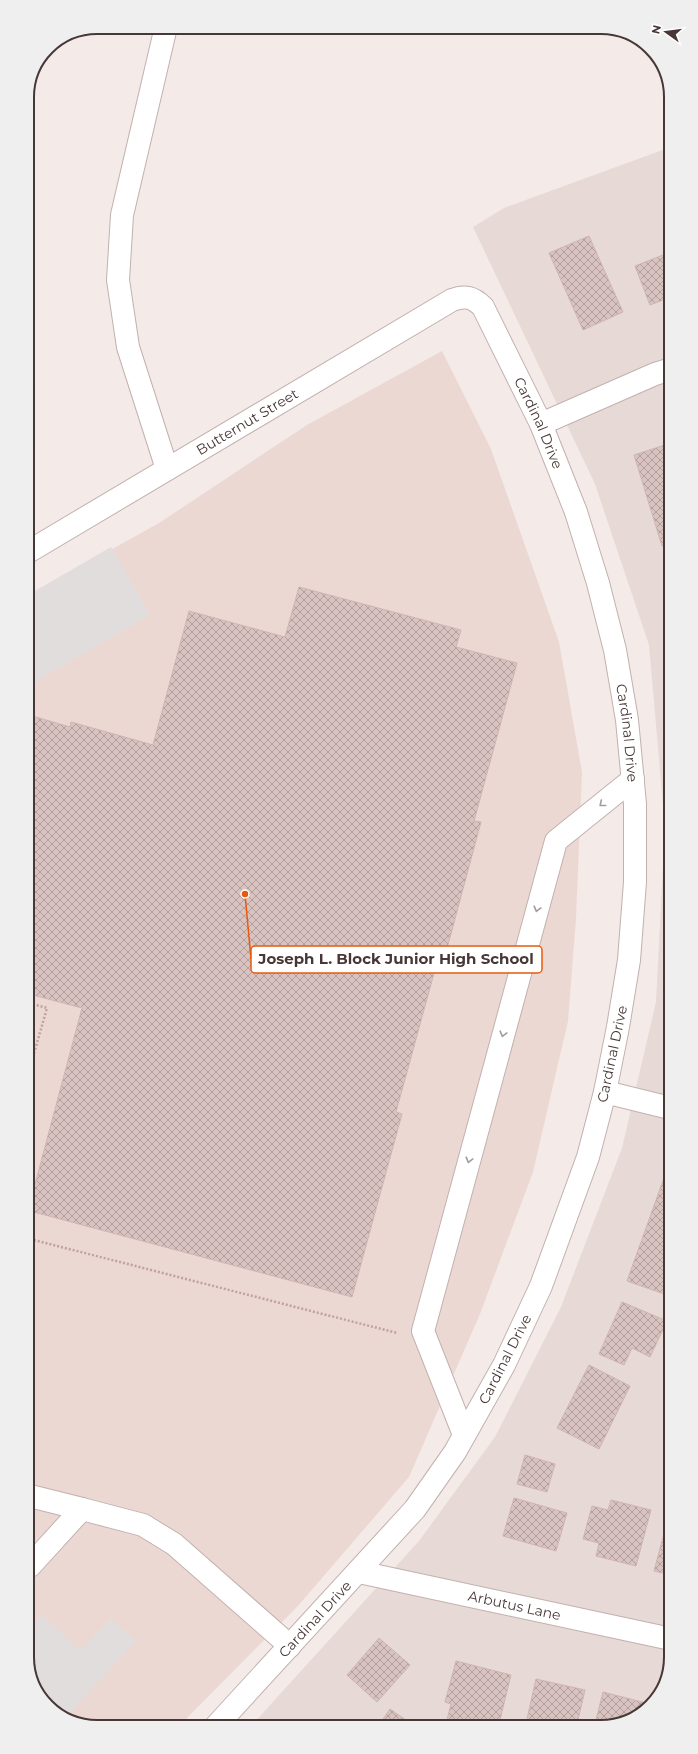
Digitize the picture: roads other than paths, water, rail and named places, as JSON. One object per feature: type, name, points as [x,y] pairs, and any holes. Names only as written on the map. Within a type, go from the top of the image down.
[{"type":"street","points":[[164,34],[122,216],[118,280],[128,347],[168,469]]},
{"type":"street","name":"Butternut Street","points":[[34,548],[452,300],[461,297],[469,297]]},
{"type":"street","name":"Cardinal Drive","points":[[222,1720],[359,1572],[415,1509],[455,1452],[504,1365],[541,1286],[588,1157],[605,1092],[618,1027],[629,960],[635,882],[635,804],[627,720],[615,650],[598,583],[576,512],[541,424],[483,307],[476,300],[469,297]]},
{"type":"street","points":[[541,424],[664,371]]},
{"type":"street","points":[[464,1435],[423,1330],[556,841],[633,779]]},
{"type":"street","points":[[605,1092],[664,1107]]},
{"type":"street","points":[[34,1497],[143,1525],[174,1544],[290,1646]]},
{"type":"street","points":[[34,1562],[82,1509]]},
{"type":"street","name":"Arbutus Lane","points":[[359,1572],[664,1637]]},
{"type":"place","name":"Joseph L. Block Junior High School","points":[[245,894]]}]
